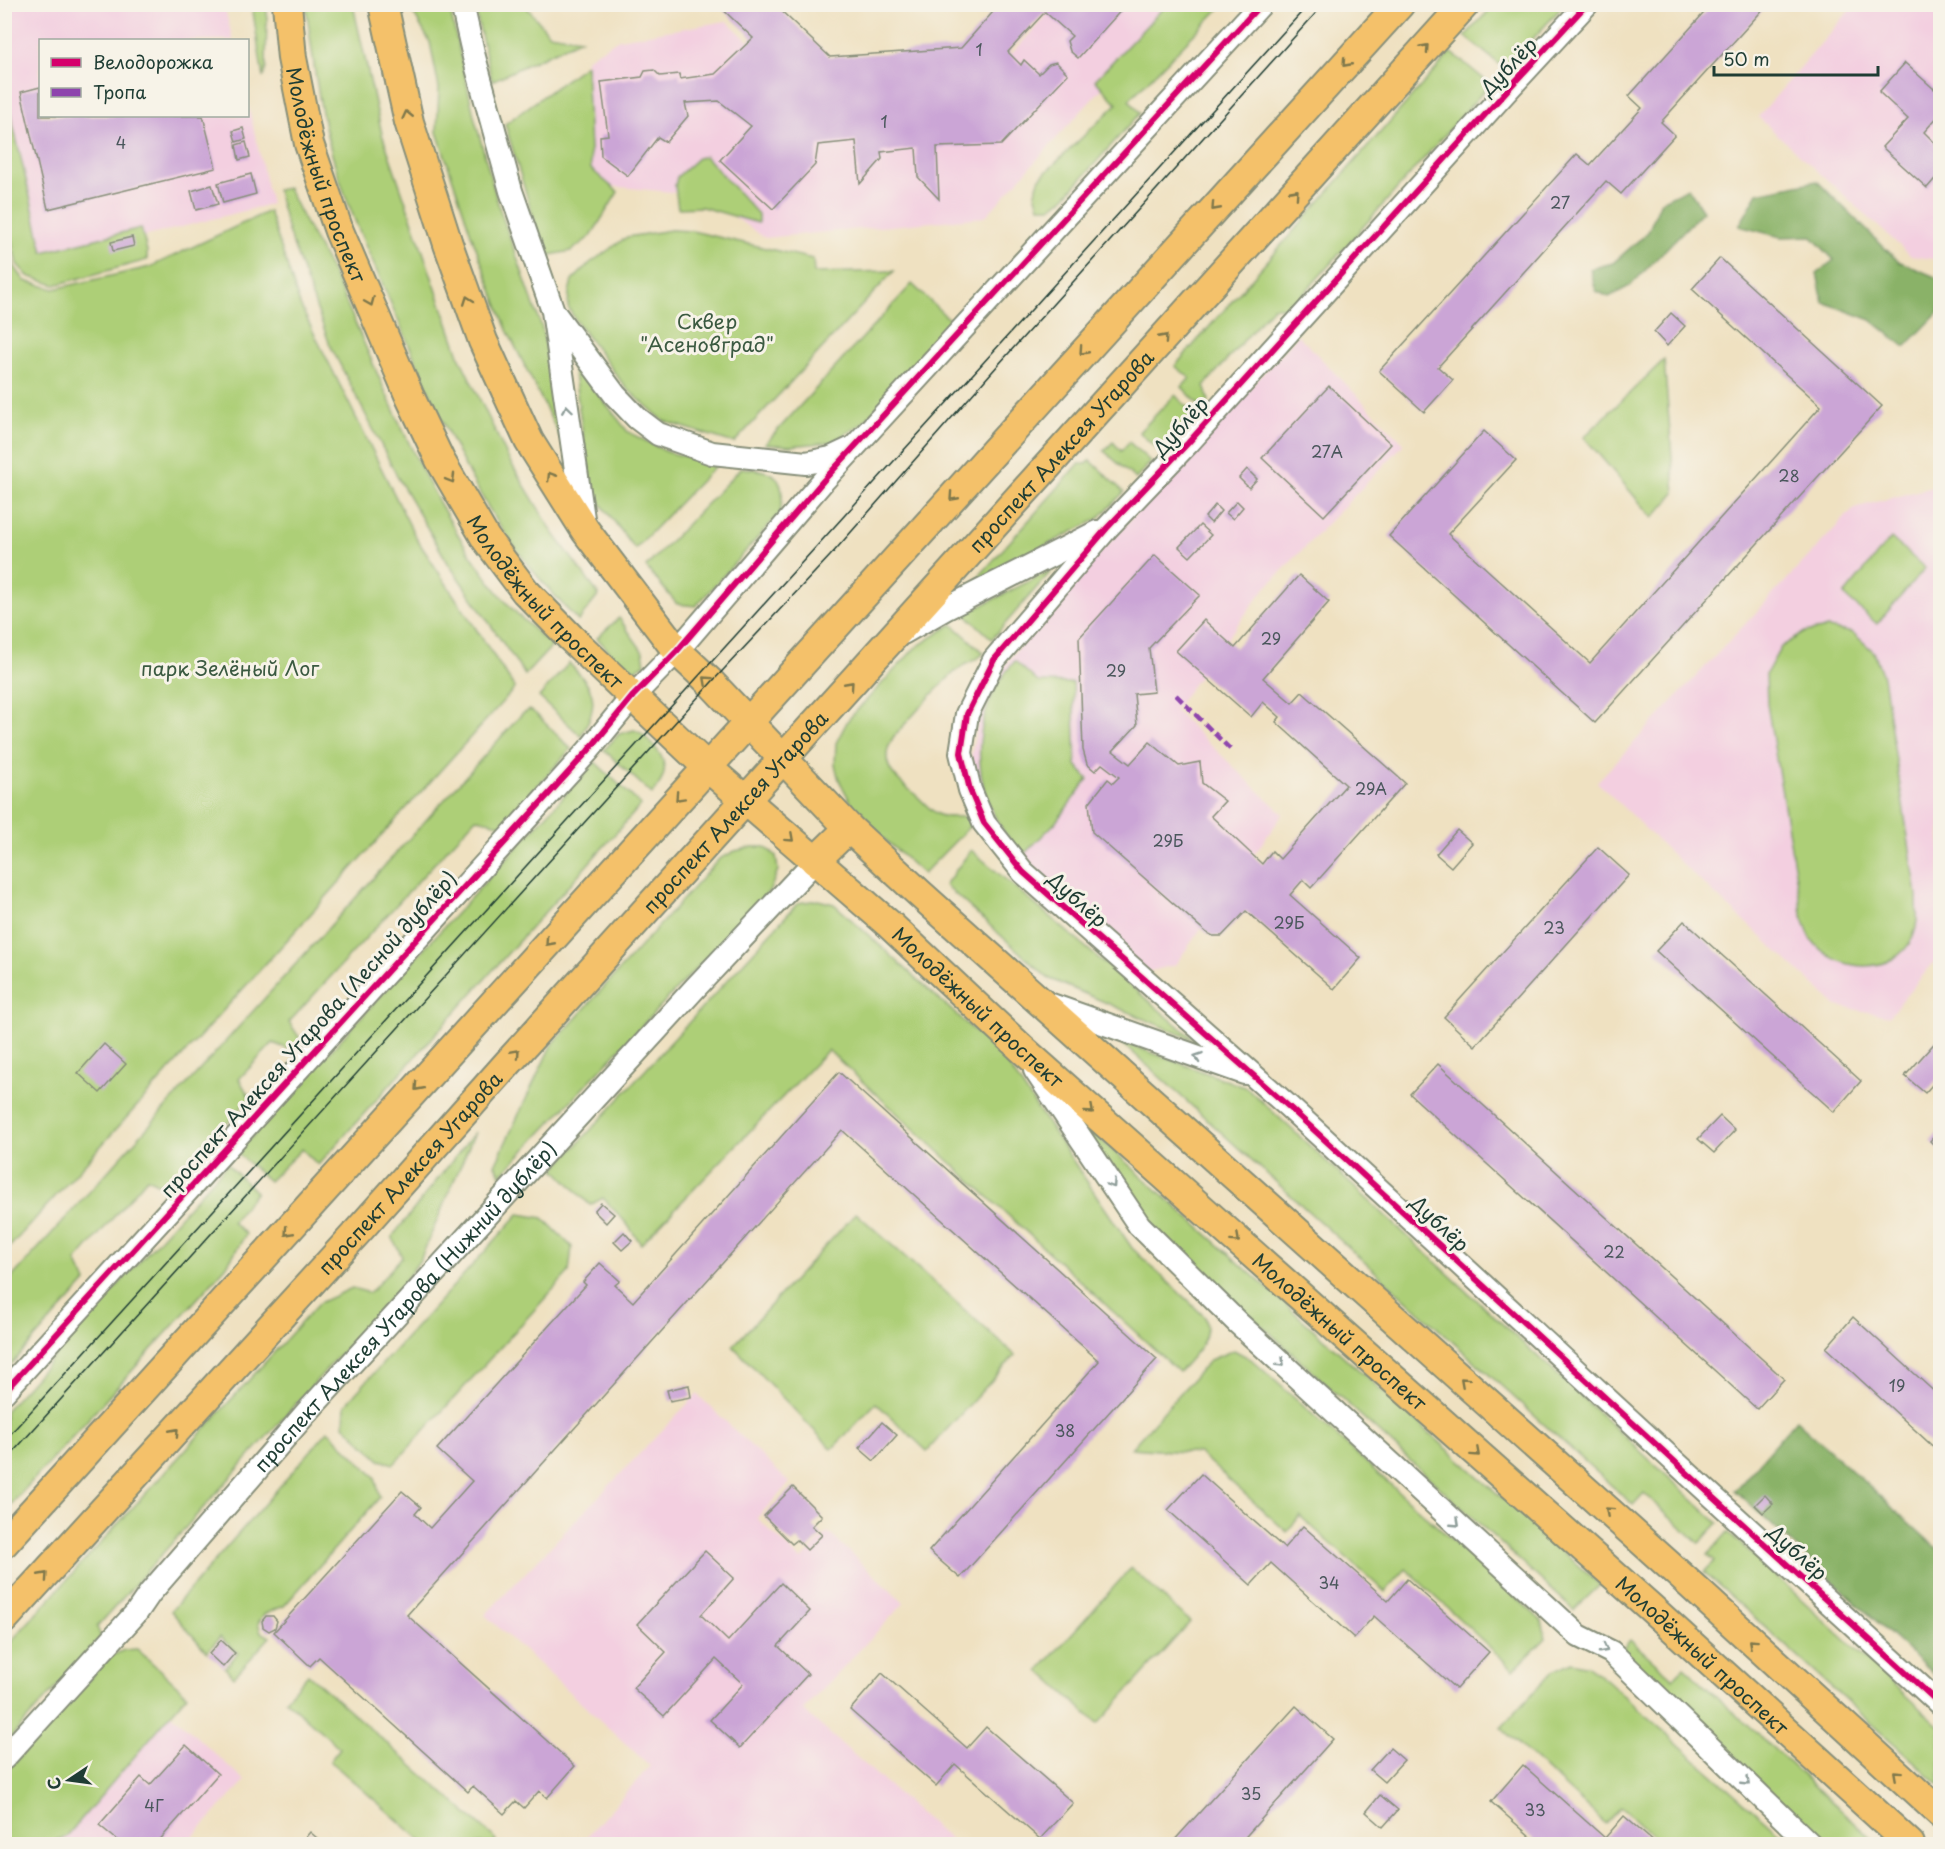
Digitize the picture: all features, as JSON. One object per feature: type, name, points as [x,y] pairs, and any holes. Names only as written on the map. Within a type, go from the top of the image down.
[{"type":"main road","name":"Молодёжный проспект","points":[[287,4],[292,57],[309,144],[339,231],[410,398],[440,460],[486,539],[525,591],[571,638],[707,767],[890,925],[1021,1048],[1651,1608],[1910,1845]]},
{"type":"main road","points":[[382,4],[409,122],[448,244],[483,341],[529,441],[585,530],[677,651],[711,683],[849,828],[1681,1576],[1941,1813]]},
{"type":"main road","points":[[4,1544],[1400,4]]},
{"type":"main road","name":"проспект Алексея Угарова","points":[[4,1619],[360,1229],[886,643],[1465,4]]},
{"type":"main road","points":[[815,861],[849,828]]},
{"type":"street","points":[[462,4],[474,57],[511,191],[553,311],[585,530]]},
{"type":"street","name":"проспект Алексея Угарова (Лесной дублёр)","points":[[4,1392],[580,759],[854,447],[1261,4]]},
{"type":"street","name":"Дублёр","points":[[1587,4],[1180,452],[1107,528],[994,660],[967,714],[961,753],[970,790],[984,823],[1023,872],[1288,1106],[1941,1704]]},
{"type":"street","points":[[553,311],[615,394],[637,418],[658,434],[712,453],[806,463],[831,458],[854,447]]},
{"type":"street","points":[[886,643],[945,609],[1107,528]]},
{"type":"street","name":"проспект Алексея Угарова (Нижний дублёр)","points":[[4,1758],[137,1612],[150,1593],[307,1412],[696,987],[815,861]]},
{"type":"street","points":[[1041,1002],[1254,1076]]},
{"type":"street","points":[[1021,1048],[1139,1225],[1238,1323],[1579,1636],[1611,1652],[1810,1845]]},
{"type":"shaded area","points":[[7,4],[224,5],[233,39],[39,39],[39,117],[249,117],[249,108],[271,204],[38,264],[5,119],[4,6]]},
{"type":"shaded area","points":[[1056,5],[1178,5],[985,217],[765,238],[702,195],[578,183],[586,59],[619,39],[727,21],[811,100],[976,93]]},
{"type":"shaded area","points":[[1854,5],[1940,5],[1940,260],[1911,256],[1758,117]]},
{"type":"shaded area","points":[[1298,335],[1404,444],[1262,592],[1174,710],[1283,814],[1175,965],[1147,972],[1016,857],[984,810],[971,756],[984,692],[1051,607]]},
{"type":"shaded area","points":[[1940,485],[1940,955],[1889,1016],[1837,1006],[1684,866],[1597,782],[1854,508]]},
{"type":"shaded area","points":[[697,1394],[790,1483],[757,1518],[801,1560],[828,1532],[904,1603],[803,1710],[955,1844],[580,1844],[650,1766],[485,1615]]},
{"type":"shaded area","points":[[166,1709],[245,1781],[186,1844],[48,1844]]},
{"type":"green space","points":[[1167,4],[1223,5],[1129,100],[1140,113],[1065,197],[1052,207],[1039,207],[1035,192],[1040,178],[1117,104],[1095,80]]},
{"type":"green space","points":[[252,5],[267,5],[266,68],[263,78]]},
{"type":"green space","points":[[306,5],[353,5],[382,134],[460,358],[509,460],[554,534],[599,595],[578,621],[537,575],[486,504],[454,445],[426,383],[360,232],[334,163],[321,106]]},
{"type":"green space","points":[[410,5],[449,5],[475,120],[499,207],[542,328],[564,445],[507,330],[472,237],[437,132],[439,88],[430,42]]},
{"type":"green space","points":[[474,5],[525,5],[549,34],[581,39],[492,81]]},
{"type":"green space","points":[[1494,5],[1564,5],[1505,69],[1465,36]]},
{"type":"green space","points":[[1451,52],[1490,84],[1292,307],[1273,307],[1204,386],[1209,401],[1201,407],[1182,387],[1190,378],[1175,366]]},
{"type":"green space","points":[[586,65],[591,169],[618,192],[591,236],[571,251],[545,256],[505,124]]},
{"type":"green space","points":[[4,86],[43,252],[141,228],[147,260],[55,285],[28,276],[17,264],[5,212]]},
{"type":"green space","points":[[705,156],[758,214],[758,223],[702,207],[678,208],[675,186],[677,177],[698,158]]},
{"type":"green space","points":[[1817,181],[1898,261],[1940,279],[1940,311],[1905,347],[1871,320],[1823,302],[1817,273],[1834,260],[1811,236],[1781,237],[1739,226],[1758,193]]},
{"type":"green space","points":[[288,188],[336,280],[414,454],[456,532],[506,602],[552,646],[525,675],[448,563],[398,478],[330,345],[288,231],[277,190]]},
{"type":"green space","points":[[1688,188],[1703,211],[1630,286],[1609,297],[1596,291],[1590,269],[1613,263],[1648,232],[1661,201]]},
{"type":"green space","name":"парк Зелёный Лог","points":[[269,211],[300,305],[416,538],[515,688],[5,1252],[4,231],[14,266],[25,281],[54,289],[150,267]]},
{"type":"green space","name":"Сквер \"Асеновград\"","points":[[671,230],[692,231],[813,259],[814,273],[894,271],[734,443],[664,421],[626,388],[568,307],[572,281],[590,263],[627,237]]},
{"type":"green space","points":[[912,284],[952,322],[862,424],[832,442],[790,446],[765,444]]},
{"type":"green space","points":[[572,360],[628,432],[667,452],[717,464],[635,549],[601,504],[590,483]]},
{"type":"green space","points":[[1664,360],[1675,493],[1653,518],[1584,437]]},
{"type":"green space","points":[[1175,395],[1196,416],[1161,453],[1139,432]]},
{"type":"green space","points":[[1113,442],[1121,451],[1129,442],[1151,462],[1136,479],[1104,451]]},
{"type":"green space","points":[[1090,460],[1124,492],[1098,519],[974,582],[1079,464],[1087,464]]},
{"type":"green space","points":[[741,468],[763,471],[776,477],[782,491],[780,513],[696,606],[677,604],[646,567]]},
{"type":"green space","points":[[1891,538],[1925,568],[1877,624],[1844,595]]},
{"type":"green space","points":[[1053,569],[992,639],[965,614]]},
{"type":"green space","points":[[619,618],[643,652],[645,664],[634,670],[622,665],[597,638]]},
{"type":"green space","points":[[952,624],[984,653],[957,670],[932,694],[894,736],[887,755],[891,771],[934,812],[946,817],[968,817],[969,827],[923,874],[857,814],[839,780],[835,765],[836,743],[848,720],[915,648]]},
{"type":"green space","points":[[1828,628],[1853,633],[1874,652],[1883,677],[1917,895],[1915,932],[1904,950],[1893,959],[1864,966],[1835,959],[1822,951],[1809,935],[1803,919],[1767,704],[1766,674],[1781,647],[1805,632]]},
{"type":"green space","points":[[1015,661],[1038,682],[1073,683],[1076,765],[1088,779],[1055,823],[1024,854],[1005,834],[992,811],[983,786],[980,759],[981,733],[987,707],[999,683]]},
{"type":"green space","points":[[569,663],[585,681],[592,697],[591,714],[581,736],[539,697]]},
{"type":"green space","points":[[530,710],[571,749],[502,825],[476,818],[289,1022],[303,1043],[293,1051],[273,1043],[239,1079],[250,1098],[169,1189],[147,1178],[76,1261],[86,1282],[5,1371],[5,1285],[522,714]]},
{"type":"green space","points":[[634,730],[646,737],[663,760],[662,780],[652,794],[604,750],[619,734]]},
{"type":"green space","points":[[595,762],[641,805],[318,1165],[302,1149],[269,1181],[237,1153]]},
{"type":"green space","points":[[765,847],[776,856],[778,870],[770,890],[501,1175],[495,1165],[551,1046],[719,859],[735,851]]},
{"type":"green space","points":[[971,850],[1196,1041],[1048,978],[945,885]]},
{"type":"green space","points":[[818,900],[834,904],[1002,1056],[1132,1248],[1205,1317],[1207,1325],[1204,1340],[1179,1372],[828,1050],[641,1244],[627,1224],[603,1198],[590,1205],[555,1169],[798,903]]},
{"type":"green space","points":[[1120,1041],[1247,1088],[1718,1523],[1699,1543],[1644,1493],[1633,1505]]},
{"type":"green space","points":[[1073,1115],[1600,1585],[1574,1610],[1145,1219]]},
{"type":"green space","points":[[475,1132],[420,1260],[400,1287],[97,1627],[101,1637],[5,1744],[5,1648],[319,1303],[352,1288],[370,1293],[402,1257],[392,1237]]},
{"type":"green space","points":[[227,1164],[256,1192],[232,1222],[246,1234],[226,1267],[5,1511],[5,1411]]},
{"type":"green space","points":[[856,1213],[1015,1355],[927,1451],[876,1403],[832,1449],[733,1346]]},
{"type":"green space","points":[[519,1214],[543,1218],[572,1247],[569,1272],[394,1464],[380,1460],[344,1425],[345,1405]]},
{"type":"green space","points":[[1234,1350],[1251,1359],[1542,1621],[1546,1638],[1514,1670],[1406,1569],[1385,1592],[1300,1516],[1287,1532],[1199,1453],[1131,1448],[1210,1360]]},
{"type":"green space","points":[[1796,1420],[1940,1551],[1940,1680],[1735,1491]]},
{"type":"green space","points":[[328,1431],[375,1477],[380,1497],[284,1606],[264,1614],[258,1623],[261,1632],[270,1637],[234,1677],[225,1668],[238,1653],[220,1637],[207,1652],[171,1611]]},
{"type":"green space","points":[[1728,1532],[1940,1727],[1940,1785],[1704,1572],[1715,1561],[1708,1555]]},
{"type":"green space","points":[[1131,1568],[1190,1622],[1098,1724],[1039,1670]]},
{"type":"green space","points":[[1630,1640],[1673,1678],[1684,1667],[1878,1844],[1824,1844],[1622,1650]]},
{"type":"green space","points":[[137,1649],[187,1695],[66,1837],[44,1844],[5,1844],[5,1773],[109,1657],[124,1650]]},
{"type":"green space","points":[[1572,1662],[1588,1666],[1607,1681],[1791,1844],[1663,1844],[1621,1807],[1606,1824],[1501,1728],[1553,1671]]},
{"type":"green space","points":[[308,1674],[497,1840],[493,1844],[425,1844],[330,1761],[340,1748],[285,1700]]},
{"type":"building","points":[[717,4],[774,4],[830,57],[961,48],[1000,4],[1125,6],[1078,58],[1070,51],[1067,41],[1072,36],[1045,12],[1008,52],[1021,65],[1024,60],[1039,74],[1049,64],[1056,62],[1068,74],[1001,145],[937,147],[939,199],[918,177],[916,148],[881,152],[882,159],[860,184],[856,141],[818,145],[815,165],[773,209],[720,160],[751,126],[719,101],[685,103],[688,116],[666,142],[658,137],[628,176],[601,156],[600,136],[608,135],[601,82],[642,77],[645,71],[654,70],[660,76],[679,74],[680,79],[715,74],[753,38]]},
{"type":"building","points":[[1712,4],[1768,4],[1661,122],[1675,135],[1621,194],[1606,181],[1438,367],[1453,380],[1424,412],[1379,371],[1577,154],[1590,165],[1642,108],[1629,96]]},
{"type":"building","points":[[1905,63],[1934,89],[1940,82],[1940,114],[1924,132],[1940,148],[1940,173],[1927,188],[1882,147],[1908,119],[1879,92]]},
{"type":"building","points":[[39,87],[39,117],[203,117],[216,168],[48,209],[21,92]]},
{"type":"building","points":[[243,128],[246,139],[236,142],[233,131]]},
{"type":"building","points":[[246,142],[250,157],[239,160],[236,145]]},
{"type":"building","points":[[251,174],[256,194],[223,203],[218,183]]},
{"type":"building","points":[[212,185],[218,204],[196,210],[191,191]]},
{"type":"building","points":[[132,237],[134,246],[113,251],[111,242]]},
{"type":"building","points":[[1720,258],[1882,406],[1595,723],[1389,536],[1484,431],[1516,460],[1448,534],[1590,663],[1821,406],[1692,289]]},
{"type":"building","points":[[1671,313],[1685,326],[1667,346],[1654,332]]},
{"type":"building","points":[[1329,386],[1391,444],[1324,516],[1262,458]]},
{"type":"building","points":[[1247,469],[1257,479],[1249,488],[1239,478]]},
{"type":"building","points":[[1237,501],[1243,507],[1233,519],[1226,513]]},
{"type":"building","points":[[1215,505],[1221,511],[1211,523],[1205,517]]},
{"type":"building","points":[[1200,525],[1211,535],[1190,557],[1179,547]]},
{"type":"building","points":[[1155,555],[1200,595],[1149,648],[1154,692],[1134,694],[1137,725],[1113,751],[1130,764],[1150,742],[1179,766],[1200,762],[1202,783],[1225,801],[1211,816],[1262,864],[1272,851],[1280,859],[1346,785],[1276,722],[1280,717],[1263,702],[1251,717],[1176,651],[1204,620],[1235,648],[1299,575],[1329,602],[1263,678],[1292,703],[1302,692],[1405,783],[1311,888],[1303,880],[1290,895],[1361,958],[1334,989],[1246,911],[1222,936],[1207,933],[1092,832],[1089,803],[1108,779],[1113,783],[1119,777],[1102,764],[1095,771],[1087,764],[1083,750],[1079,638]]},
{"type":"building","points":[[1457,830],[1472,843],[1451,867],[1436,854]]},
{"type":"building","points":[[1598,847],[1629,875],[1475,1046],[1444,1017]]},
{"type":"building","points":[[1684,921],[1861,1081],[1834,1112],[1656,951]]},
{"type":"building","points":[[1940,1037],[1940,1076],[1925,1093],[1905,1076]]},
{"type":"building","points":[[104,1044],[126,1064],[100,1093],[78,1073]]},
{"type":"building","points":[[1438,1064],[1784,1379],[1757,1409],[1410,1094]]},
{"type":"building","points":[[839,1072],[1157,1359],[960,1578],[929,1551],[1099,1361],[842,1130],[407,1615],[575,1766],[547,1798],[539,1791],[524,1808],[516,1801],[504,1814],[473,1786],[468,1792],[319,1657],[310,1666],[274,1632],[402,1491],[421,1507],[415,1514],[430,1528],[472,1481],[437,1449],[586,1285],[583,1282],[600,1263],[620,1281],[615,1285],[633,1302]]},
{"type":"building","points":[[1720,1116],[1735,1130],[1714,1153],[1698,1139]]},
{"type":"building","points":[[1940,1130],[1940,1151],[1930,1141]]},
{"type":"building","points":[[601,1203],[614,1214],[606,1223],[594,1211]]},
{"type":"building","points":[[624,1232],[632,1241],[622,1250],[614,1242]]},
{"type":"building","points":[[1853,1317],[1940,1397],[1940,1453],[1826,1348]]},
{"type":"building","points":[[689,1385],[691,1397],[670,1401],[667,1390]]},
{"type":"building","points":[[882,1422],[897,1435],[874,1461],[859,1448]]},
{"type":"building","points":[[1201,1474],[1284,1548],[1303,1526],[1388,1601],[1407,1579],[1489,1652],[1456,1689],[1374,1616],[1354,1638],[1271,1563],[1251,1585],[1168,1510]]},
{"type":"building","points":[[793,1487],[822,1516],[812,1526],[822,1535],[807,1550],[797,1540],[792,1544],[764,1516]]},
{"type":"building","points":[[1765,1495],[1773,1504],[1763,1513],[1755,1505]]},
{"type":"building","points":[[705,1551],[734,1578],[701,1615],[728,1641],[781,1583],[810,1611],[778,1646],[808,1674],[740,1748],[710,1720],[743,1684],[716,1659],[664,1716],[633,1688],[666,1652],[637,1624]]},
{"type":"building","points":[[266,1616],[273,1616],[277,1621],[275,1628],[269,1631],[263,1627],[262,1621]]},
{"type":"building","points":[[221,1640],[235,1653],[223,1667],[209,1654]]},
{"type":"building","points":[[882,1673],[967,1748],[986,1727],[1073,1803],[1040,1839],[955,1764],[936,1786],[850,1710]]},
{"type":"building","points":[[1296,1706],[1333,1739],[1239,1844],[1171,1844]]},
{"type":"building","points":[[186,1745],[218,1774],[156,1844],[122,1844],[99,1825],[141,1777],[150,1785]]},
{"type":"building","points":[[1390,1748],[1404,1760],[1384,1782],[1370,1770]]},
{"type":"building","points":[[1523,1765],[1605,1838],[1624,1816],[1656,1844],[1539,1844],[1491,1802]]},
{"type":"building","points":[[1380,1795],[1398,1810],[1383,1827],[1366,1812]]},
{"type":"building","points":[[310,1832],[324,1844],[300,1844]]},
{"type":"tram line","points":[[4,1441],[1309,4]]},
{"type":"tram line","points":[[4,1462],[711,683],[830,556],[999,364],[1324,4]]},
{"type":"marked path","points":[[1176,695],[1233,752]]},
{"type":"cycle path","points":[[4,1392],[588,751],[633,696],[677,651],[823,481],[1261,4]]},
{"type":"cycle path","points":[[1587,4],[1188,443],[1107,528],[994,660],[967,714],[961,753],[970,790],[984,823],[1023,872],[1288,1106],[1940,1704]]}]
